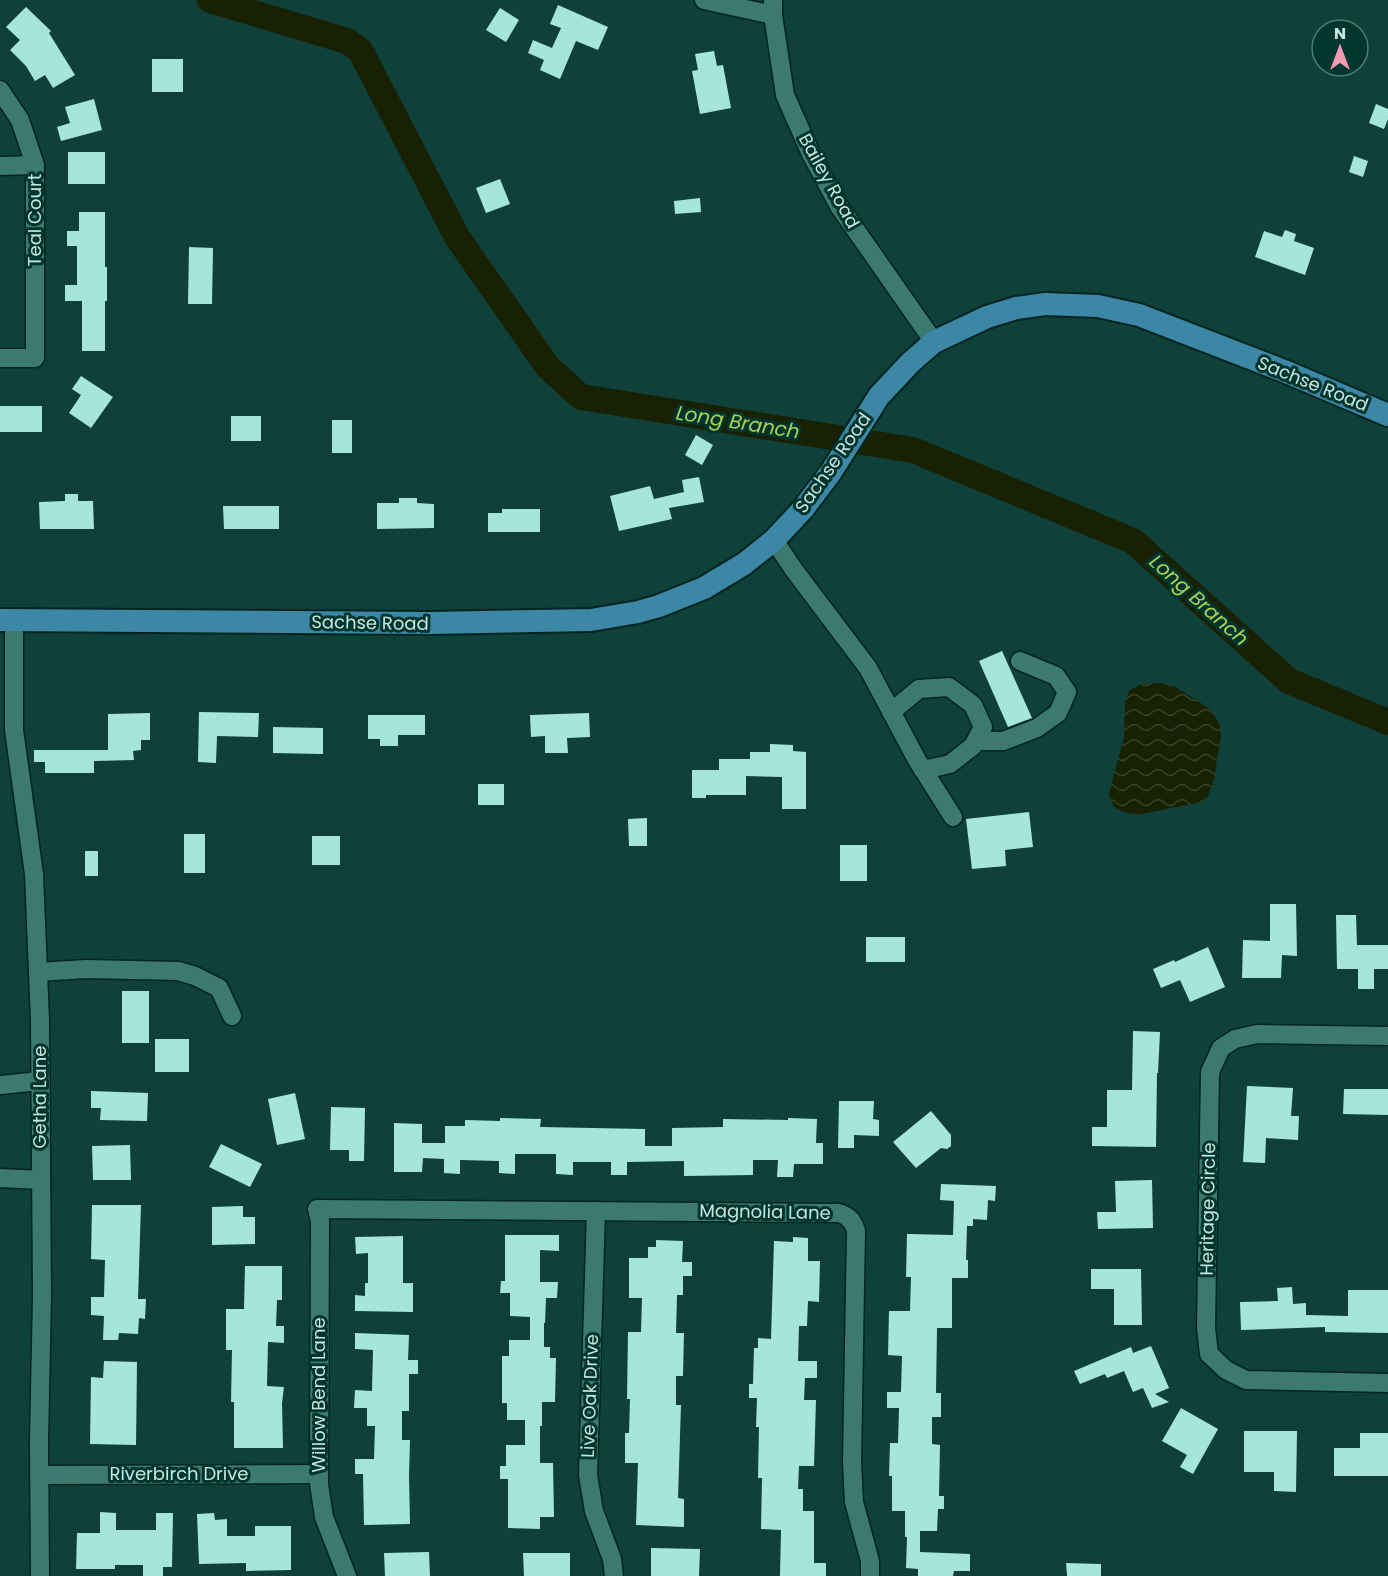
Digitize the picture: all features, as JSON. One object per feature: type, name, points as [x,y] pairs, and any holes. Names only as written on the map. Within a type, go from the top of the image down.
[{"type":"main road","name":"Sachse Road","points":[[7,620],[437,623],[591,620],[659,606],[704,588],[744,564],[774,540],[803,509],[831,472],[879,396],[911,362],[934,342],[987,317],[1016,308],[1045,304],[1098,306],[1139,315],[1284,371],[1388,415]]},
{"type":"street","points":[[704,0],[773,8]]},
{"type":"street","name":"Bailey Road","points":[[773,8],[785,95],[811,154],[839,206],[934,342]]},
{"type":"street","name":"Teal Court","points":[[0,90],[20,120],[35,165],[35,358],[0,357]]},
{"type":"street","points":[[0,166],[35,165]]},
{"type":"street","points":[[774,540],[868,668],[923,770],[952,817]]},
{"type":"street","name":"Getha Lane","points":[[7,620],[14,730],[34,874],[38,972],[42,1296],[40,1576]]},
{"type":"street","points":[[976,741],[1003,741],[1037,728],[1058,713],[1067,692],[1056,676],[1020,661]]},
{"type":"street","points":[[891,712],[919,689],[949,687],[973,705],[983,727],[973,746],[950,764],[923,770]]},
{"type":"street","points":[[38,972],[86,969],[178,971],[195,976],[219,988],[232,1016]]},
{"type":"street","name":"Heritage Circle","points":[[1388,1036],[1257,1034],[1235,1039],[1221,1048],[1210,1072],[1206,1328],[1209,1354],[1226,1370],[1246,1380],[1388,1383]]},
{"type":"street","points":[[0,1085],[40,1081]]},
{"type":"street","points":[[0,1178],[41,1180]]},
{"type":"street","name":"Magnolia Lane","points":[[317,1209],[839,1213],[845,1215],[854,1224],[856,1231],[852,1462],[854,1502],[870,1561],[870,1576]]},
{"type":"street","name":"Willow Bend Lane","points":[[317,1209],[320,1221],[319,1484],[324,1517],[347,1576]]},
{"type":"street","name":"Live Oak Drive","points":[[596,1211],[588,1474],[594,1511],[612,1559],[614,1576]]},
{"type":"street","name":"Riverbirch Drive","points":[[39,1475],[319,1474]]},
{"type":"water","points":[[1160,683],[1174,686],[1210,709],[1219,723],[1221,736],[1214,779],[1208,796],[1201,802],[1137,815],[1114,807],[1109,794],[1124,737],[1125,702],[1129,691],[1141,684]]},
{"type":"building","points":[[558,5],[608,27],[598,50],[576,41],[560,79],[540,70],[544,60],[528,53],[533,40],[552,48],[561,28],[550,24]]},
{"type":"building","points":[[26,7],[51,31],[49,33],[75,75],[53,88],[45,75],[35,81],[26,66],[10,50],[20,40],[6,27]]},
{"type":"building","points":[[500,8],[519,20],[506,42],[486,30]]},
{"type":"building","points":[[714,51],[717,66],[723,65],[731,108],[700,114],[692,71],[698,70],[695,54]]},
{"type":"building","points":[[152,59],[183,59],[183,92],[152,92]]},
{"type":"building","points":[[94,99],[102,130],[61,141],[57,127],[70,123],[65,107]]},
{"type":"building","points":[[1376,104],[1388,109],[1388,119],[1384,129],[1369,123]]},
{"type":"building","points":[[68,152],[105,152],[105,184],[68,184]]},
{"type":"building","points":[[1354,156],[1368,161],[1363,177],[1349,172]]},
{"type":"building","points":[[500,179],[510,204],[486,213],[476,188]]},
{"type":"building","points":[[700,198],[701,212],[675,214],[674,201]]},
{"type":"building","points":[[79,212],[105,212],[107,301],[105,301],[105,351],[82,351],[82,301],[65,301],[65,285],[77,285],[77,246],[67,246],[67,231],[79,231]]},
{"type":"building","points":[[1285,230],[1296,234],[1294,241],[1314,248],[1305,275],[1255,257],[1264,231],[1282,237]]},
{"type":"building","points":[[189,247],[213,248],[212,304],[188,304]]},
{"type":"building","points":[[81,376],[113,397],[91,428],[69,413],[81,395],[72,389]]},
{"type":"building","points":[[0,406],[42,406],[42,432],[0,432]]},
{"type":"building","points":[[231,416],[261,416],[261,441],[231,441]]},
{"type":"building","points":[[332,420],[352,420],[352,453],[332,453]]},
{"type":"building","points":[[696,435],[713,445],[702,465],[685,455]]},
{"type":"building","points":[[699,477],[704,502],[669,508],[672,519],[619,531],[610,496],[650,486],[654,499],[684,492],[682,480]]},
{"type":"building","points":[[65,494],[78,494],[78,501],[93,501],[94,529],[40,529],[39,502],[65,501]]},
{"type":"building","points":[[399,498],[417,498],[417,503],[434,504],[434,528],[377,529],[377,503],[399,503]]},
{"type":"building","points":[[223,506],[279,506],[279,529],[224,529]]},
{"type":"building","points":[[502,509],[540,509],[540,532],[488,532],[488,513],[502,513]]},
{"type":"building","points":[[1002,651],[1032,718],[1008,727],[979,661]]},
{"type":"building","points":[[199,712],[259,713],[258,737],[217,736],[216,763],[198,762]]},
{"type":"building","points":[[150,713],[150,740],[141,740],[141,750],[133,751],[134,760],[94,761],[94,773],[45,773],[45,762],[34,762],[34,750],[108,750],[108,714]]},
{"type":"building","points":[[589,713],[590,737],[567,738],[568,753],[545,753],[545,736],[531,737],[530,715]]},
{"type":"building","points":[[368,715],[425,715],[425,735],[398,735],[398,746],[380,746],[380,739],[368,739]]},
{"type":"building","points":[[273,727],[323,728],[323,754],[273,753]]},
{"type":"building","points":[[770,744],[793,745],[793,751],[806,752],[806,809],[782,809],[782,777],[746,776],[746,795],[706,795],[706,798],[692,798],[692,770],[719,770],[719,759],[750,759],[750,752],[770,752]]},
{"type":"building","points":[[478,784],[504,784],[504,805],[478,805]]},
{"type":"building","points":[[1029,812],[1033,847],[1005,850],[1006,866],[972,869],[966,819]]},
{"type":"building","points":[[647,818],[647,846],[629,846],[628,819]]},
{"type":"building","points":[[184,834],[205,834],[205,873],[184,873]]},
{"type":"building","points":[[312,836],[340,836],[340,865],[312,865]]},
{"type":"building","points":[[840,845],[867,845],[867,881],[840,881]]},
{"type":"building","points":[[85,851],[98,851],[98,876],[85,876]]},
{"type":"building","points":[[1270,904],[1296,904],[1297,956],[1282,955],[1281,978],[1242,978],[1243,940],[1270,941]]},
{"type":"building","points":[[1336,915],[1356,915],[1357,945],[1388,945],[1388,969],[1374,969],[1374,989],[1358,989],[1358,969],[1337,969]]},
{"type":"building","points":[[866,937],[905,937],[905,962],[866,962]]},
{"type":"building","points":[[1208,947],[1225,987],[1190,1002],[1180,980],[1161,988],[1153,969]]},
{"type":"building","points":[[122,991],[149,991],[149,1043],[122,1043]]},
{"type":"building","points":[[1133,1031],[1160,1032],[1156,1147],[1092,1146],[1092,1127],[1107,1127],[1107,1090],[1132,1090]]},
{"type":"building","points":[[155,1039],[189,1039],[189,1072],[155,1072]]},
{"type":"building","points":[[1247,1086],[1293,1088],[1291,1116],[1299,1116],[1298,1140],[1266,1138],[1265,1163],[1243,1162]]},
{"type":"building","points":[[1344,1089],[1388,1089],[1388,1115],[1343,1114]]},
{"type":"building","points":[[91,1091],[148,1093],[147,1121],[100,1120],[101,1108],[91,1108]]},
{"type":"building","points":[[295,1093],[305,1139],[277,1145],[268,1099]]},
{"type":"building","points":[[839,1101],[874,1101],[873,1119],[879,1120],[879,1136],[854,1135],[854,1148],[838,1148]]},
{"type":"building","points":[[331,1107],[365,1108],[364,1161],[349,1161],[349,1150],[330,1150]]},
{"type":"building","points":[[931,1111],[951,1135],[951,1146],[947,1149],[941,1148],[916,1168],[893,1142]]},
{"type":"building","points":[[500,1118],[541,1119],[540,1127],[645,1129],[645,1146],[672,1146],[672,1128],[723,1127],[723,1119],[817,1119],[816,1143],[823,1143],[823,1164],[794,1164],[793,1177],[777,1177],[778,1160],[753,1160],[753,1175],[684,1176],[684,1161],[627,1162],[627,1175],[611,1175],[611,1162],[573,1162],[573,1175],[556,1174],[556,1154],[515,1154],[515,1174],[499,1173],[499,1161],[460,1160],[460,1174],[444,1173],[444,1159],[423,1158],[422,1172],[394,1172],[394,1123],[422,1124],[422,1143],[445,1143],[445,1126],[465,1126],[465,1120],[500,1121]]},
{"type":"building","points":[[221,1144],[262,1164],[250,1187],[209,1167]]},
{"type":"building","points":[[130,1145],[131,1180],[93,1180],[92,1146]]},
{"type":"building","points":[[1152,1180],[1153,1228],[1098,1229],[1097,1212],[1116,1212],[1115,1181]]},
{"type":"building","points":[[941,1184],[996,1186],[995,1201],[988,1200],[987,1220],[973,1219],[973,1226],[967,1226],[968,1278],[952,1278],[952,1328],[937,1328],[936,1393],[941,1393],[941,1417],[932,1417],[932,1444],[940,1445],[939,1496],[944,1496],[944,1509],[938,1509],[937,1531],[920,1531],[920,1552],[970,1554],[970,1571],[954,1571],[953,1576],[918,1576],[918,1569],[906,1568],[905,1511],[892,1511],[892,1476],[889,1476],[890,1443],[898,1443],[899,1408],[887,1408],[887,1392],[901,1392],[902,1356],[888,1355],[889,1311],[910,1311],[911,1277],[906,1277],[907,1234],[953,1235],[954,1201],[940,1200]]},
{"type":"building","points":[[92,1205],[141,1205],[138,1299],[146,1299],[145,1319],[139,1318],[138,1334],[119,1333],[118,1340],[103,1340],[104,1316],[91,1315],[91,1297],[104,1297],[105,1260],[91,1259]]},
{"type":"building","points":[[243,1206],[243,1217],[255,1217],[255,1244],[212,1245],[212,1207]]},
{"type":"building","points":[[505,1235],[559,1235],[559,1251],[540,1250],[540,1282],[558,1282],[557,1298],[546,1298],[544,1323],[544,1347],[550,1347],[550,1358],[556,1358],[555,1402],[542,1402],[542,1426],[540,1426],[540,1463],[553,1463],[554,1517],[540,1517],[540,1529],[508,1528],[508,1479],[500,1479],[500,1466],[506,1466],[506,1445],[525,1445],[525,1420],[507,1420],[507,1403],[502,1403],[502,1356],[509,1356],[509,1340],[530,1340],[530,1317],[510,1316],[510,1293],[500,1293],[501,1281],[505,1281]]},
{"type":"building","points":[[403,1236],[403,1283],[413,1283],[413,1312],[355,1311],[355,1295],[365,1296],[365,1283],[368,1283],[368,1253],[356,1254],[355,1237]]},
{"type":"building","points":[[793,1237],[808,1238],[808,1261],[820,1261],[819,1302],[808,1301],[807,1326],[799,1326],[798,1361],[817,1361],[817,1378],[805,1378],[804,1400],[816,1400],[814,1466],[799,1466],[798,1489],[803,1489],[803,1511],[814,1511],[814,1563],[826,1563],[826,1576],[780,1576],[781,1530],[761,1529],[762,1478],[758,1478],[757,1398],[749,1398],[749,1384],[753,1384],[754,1348],[758,1348],[758,1338],[771,1339],[774,1241],[793,1242]]},
{"type":"building","points":[[656,1240],[683,1241],[682,1262],[692,1262],[692,1276],[683,1276],[683,1295],[677,1295],[676,1333],[684,1333],[683,1376],[676,1376],[676,1405],[681,1405],[678,1498],[684,1499],[684,1527],[636,1525],[638,1463],[625,1463],[625,1433],[629,1433],[630,1399],[627,1399],[628,1332],[641,1332],[642,1298],[629,1298],[629,1258],[648,1258],[648,1247],[656,1247]]},
{"type":"building","points":[[245,1266],[282,1266],[282,1300],[277,1300],[276,1326],[284,1326],[284,1343],[268,1342],[267,1386],[284,1387],[283,1448],[234,1448],[234,1402],[231,1402],[232,1350],[226,1350],[226,1309],[244,1309]]},
{"type":"building","points":[[1091,1269],[1141,1269],[1142,1325],[1114,1325],[1114,1289],[1091,1289]]},
{"type":"building","points":[[1292,1287],[1293,1304],[1306,1303],[1306,1315],[1348,1316],[1348,1290],[1388,1290],[1388,1333],[1325,1332],[1325,1327],[1241,1330],[1240,1302],[1278,1301],[1277,1288]]},
{"type":"building","points":[[355,1333],[409,1335],[408,1360],[418,1360],[418,1374],[409,1374],[409,1411],[402,1411],[402,1440],[410,1440],[410,1524],[364,1525],[363,1474],[355,1474],[355,1459],[374,1459],[375,1426],[367,1426],[367,1408],[354,1408],[355,1390],[372,1391],[373,1350],[355,1349]]},
{"type":"building","points":[[1151,1346],[1169,1388],[1155,1394],[1169,1402],[1152,1408],[1143,1388],[1133,1392],[1124,1371],[1107,1378],[1105,1374],[1080,1384],[1074,1371],[1131,1347],[1133,1353]]},
{"type":"building","points":[[104,1361],[137,1362],[136,1445],[90,1444],[91,1377],[103,1378]]},
{"type":"building","points":[[1181,1408],[1218,1429],[1193,1474],[1180,1467],[1187,1455],[1162,1441]]},
{"type":"building","points":[[1244,1431],[1297,1431],[1296,1492],[1274,1491],[1274,1472],[1244,1472]]},
{"type":"building","points":[[1360,1433],[1388,1433],[1388,1476],[1334,1476],[1334,1448],[1360,1448]]},
{"type":"building","points":[[100,1512],[116,1513],[116,1530],[156,1530],[156,1513],[173,1513],[172,1567],[163,1567],[163,1576],[143,1576],[143,1565],[115,1565],[115,1569],[76,1569],[77,1533],[100,1533]]},
{"type":"building","points":[[214,1513],[215,1520],[227,1519],[227,1536],[255,1536],[255,1526],[291,1526],[291,1570],[246,1571],[246,1563],[199,1564],[197,1514]]},
{"type":"building","points":[[651,1548],[700,1549],[699,1576],[651,1576]]},
{"type":"building","points":[[429,1552],[430,1576],[385,1576],[384,1553]]},
{"type":"building","points":[[523,1553],[570,1553],[570,1576],[524,1576]]},
{"type":"building","points":[[1066,1563],[1101,1564],[1101,1576],[1067,1576]]},
{"type":"waterway","name":"Long Branch","points":[[210,0],[347,41],[360,50],[457,237],[548,367],[581,397],[913,450],[1133,541],[1289,681],[1388,722]]}]
